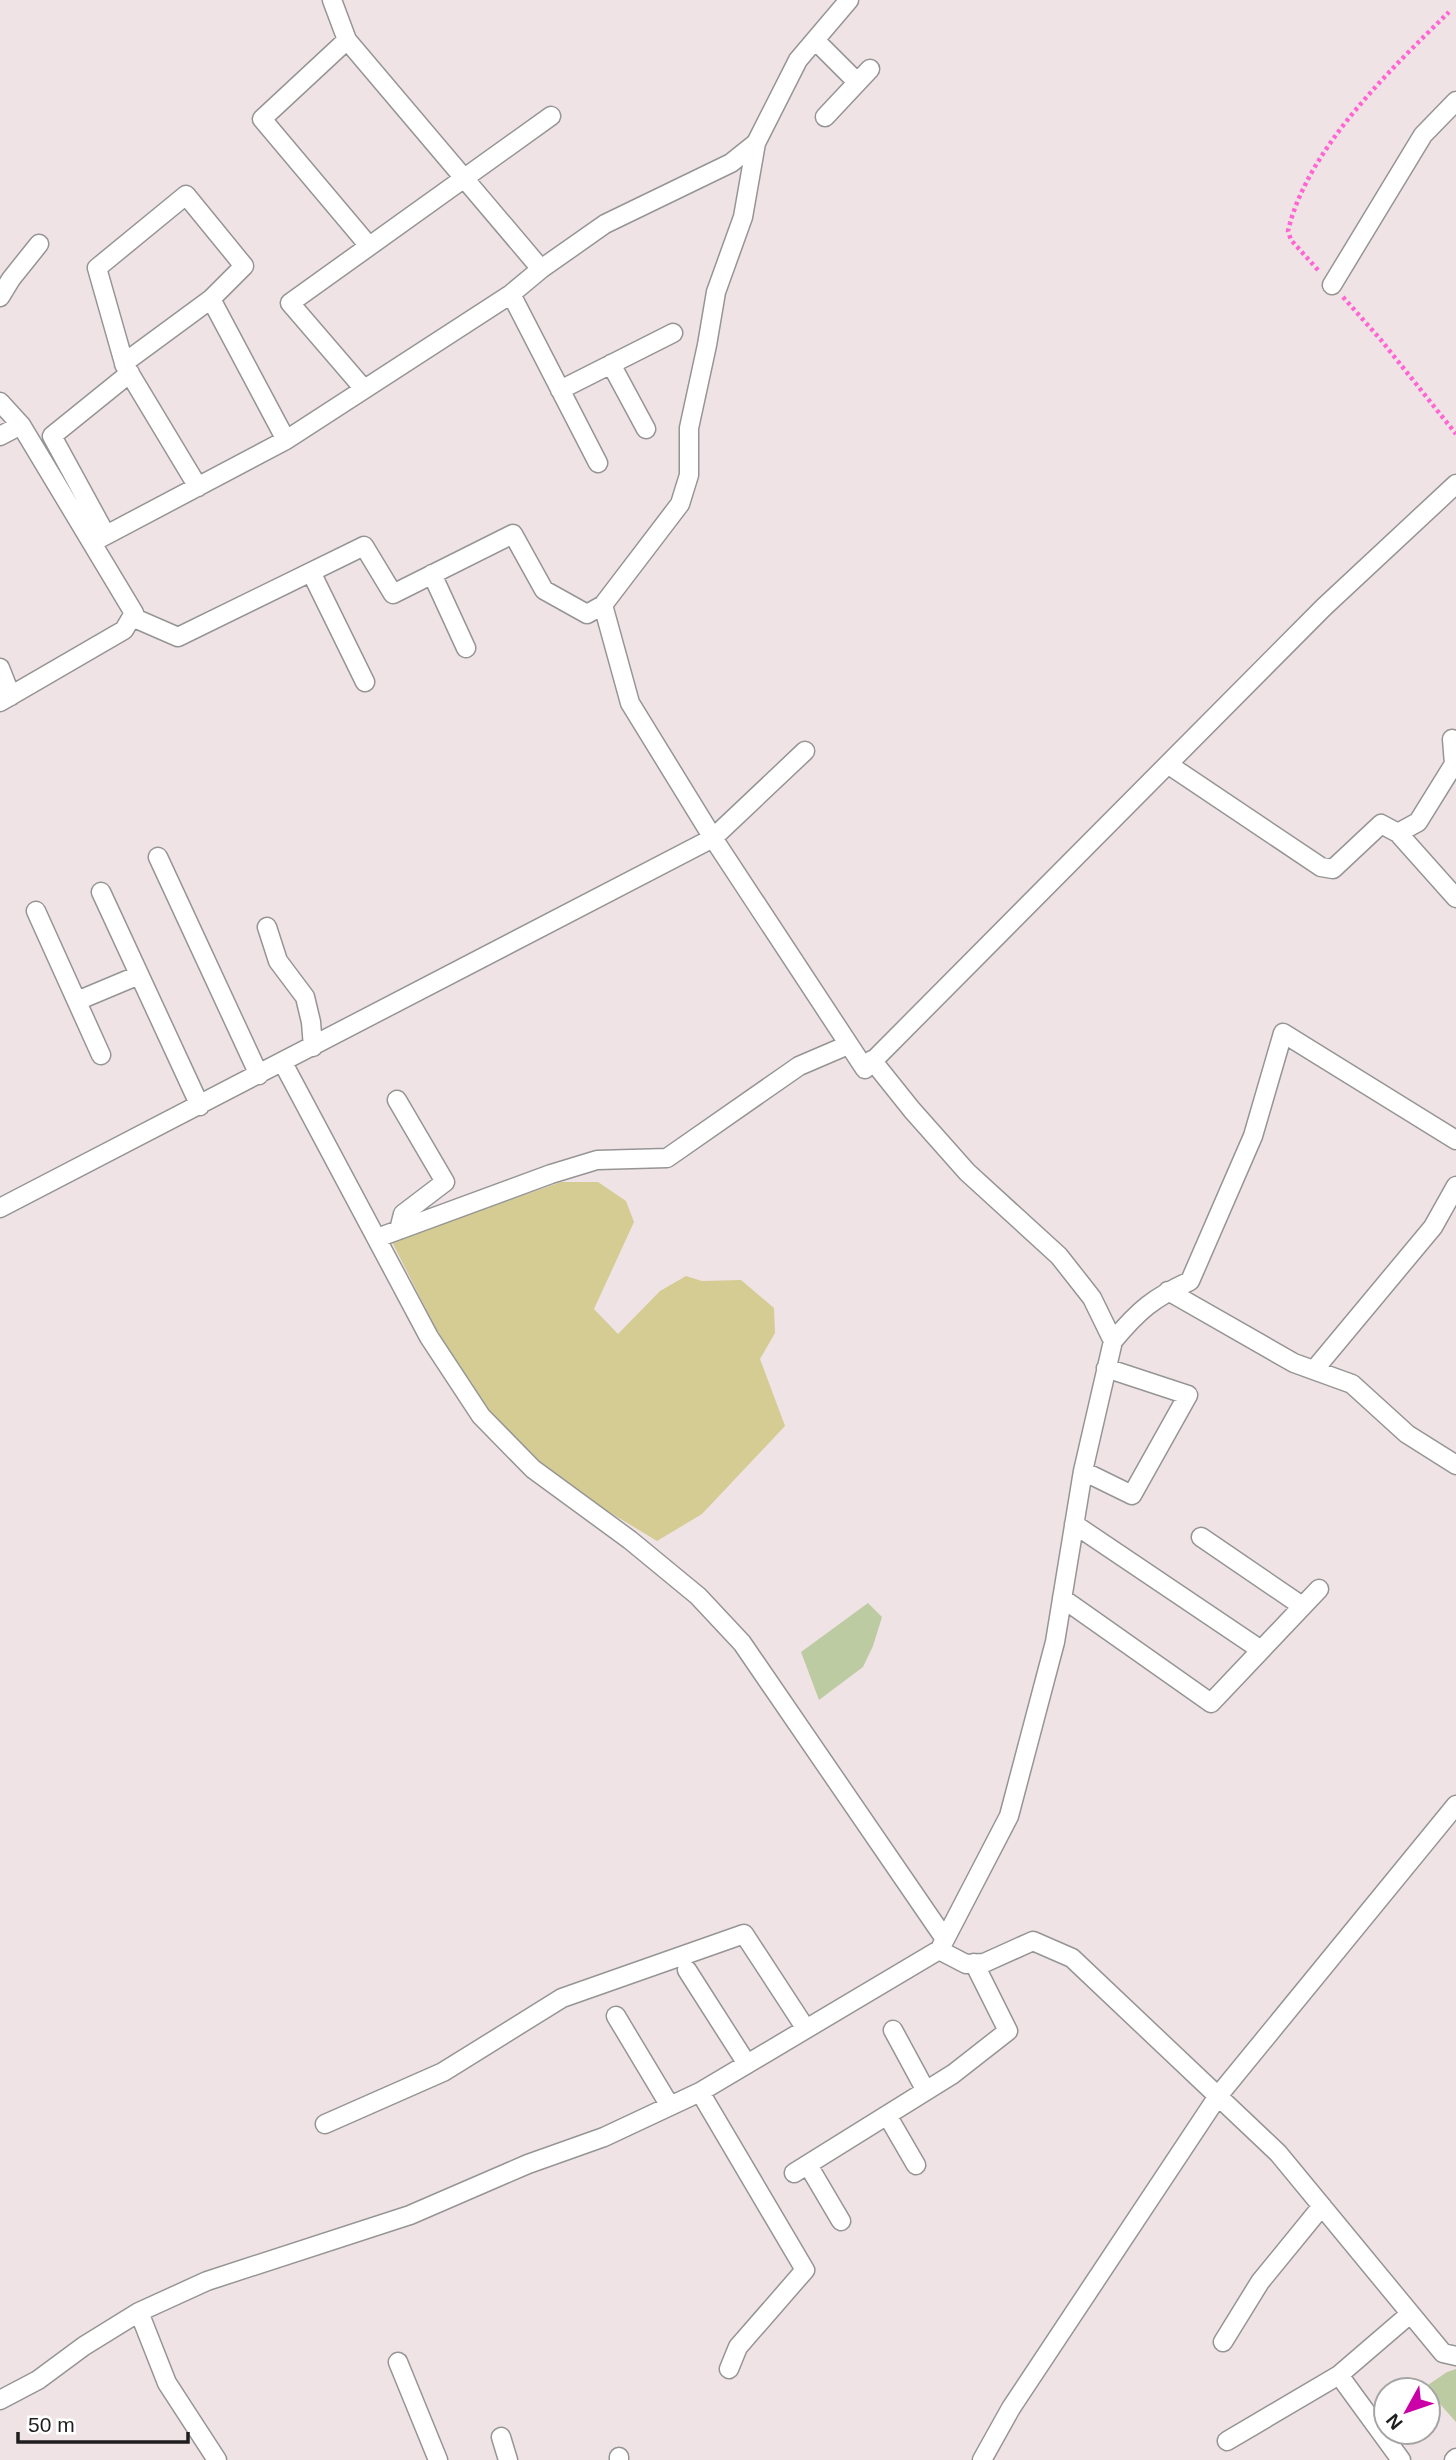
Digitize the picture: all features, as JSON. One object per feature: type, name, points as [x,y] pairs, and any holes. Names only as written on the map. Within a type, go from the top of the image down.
[{"type":"street","points":[[332,0],[346,40],[541,269]]},
{"type":"street","points":[[132,617],[178,637],[364,546],[393,594],[513,534],[544,590],[587,614],[603,605],[680,504],[689,475],[689,428],[716,292],[743,217],[756,143],[798,60],[843,2]]},
{"type":"street","points":[[346,40],[262,119],[369,246]]},
{"type":"street","points":[[815,40],[864,75],[825,117]]},
{"type":"street","points":[[1332,285],[1423,135],[1456,101]]},
{"type":"street","points":[[364,389],[290,303],[551,116]]},
{"type":"street","points":[[99,539],[286,440],[511,294],[541,269],[605,224],[731,163],[756,143]]},
{"type":"street","points":[[0,668],[5,699],[124,630],[134,613],[52,436],[127,368],[211,299],[244,266],[186,195],[97,268],[127,368],[198,487]]},
{"type":"street","points":[[0,297],[39,244]]},
{"type":"street","points":[[511,294],[598,463]]},
{"type":"street","points":[[211,299],[286,440]]},
{"type":"street","points":[[560,390],[673,332]]},
{"type":"street","points":[[611,364],[646,429]]},
{"type":"street","points":[[0,402],[21,425],[99,539]]},
{"type":"street","points":[[0,436],[21,425]]},
{"type":"street","points":[[603,605],[630,703],[713,838],[865,1069],[1324,607],[1456,484]]},
{"type":"street","points":[[311,572],[365,682]]},
{"type":"street","points":[[432,574],[466,648]]},
{"type":"street","points":[[1398,833],[1418,822],[1454,764],[1452,739]]},
{"type":"street","points":[[0,1208],[713,838],[805,751]]},
{"type":"street","points":[[1169,765],[1321,867],[1334,869],[1381,824],[1398,833],[1456,898]]},
{"type":"street","points":[[158,858],[260,1075]]},
{"type":"street","points":[[101,892],[200,1106]]},
{"type":"street","points":[[36,911],[101,1055]]},
{"type":"street","points":[[267,927],[278,961],[305,997],[313,1047]]},
{"type":"street","points":[[76,1001],[139,975]]},
{"type":"street","points":[[0,2400],[38,2380],[84,2346],[139,2312],[206,2281],[410,2215],[528,2164],[604,2137],[700,2092],[942,1944],[1009,1816],[1055,1642],[1083,1471],[1113,1341],[1139,1311],[1168,1291],[1190,1281],[1253,1136],[1283,1033],[1456,1140]]},
{"type":"street","points":[[377,1238],[551,1174],[597,1160],[667,1158],[799,1066],[848,1045]]},
{"type":"street","points":[[872,1060],[967,1172],[1059,1256],[1092,1298],[1113,1341]]},
{"type":"street","points":[[283,1063],[429,1337],[481,1416],[533,1469],[630,1541],[698,1596],[742,1643],[942,1944],[966,1964],[984,1963],[1033,1941],[1072,1958],[1278,2153],[1443,2353],[1456,2356]]},
{"type":"street","points":[[397,1100],[445,1182],[403,1214],[399,1230]]},
{"type":"street","points":[[1314,1370],[1433,1227],[1456,1186]]},
{"type":"street","points":[[1168,1291],[1294,1363],[1352,1384],[1407,1434],[1456,1465]]},
{"type":"street","points":[[1083,1471],[1132,1495],[1188,1395],[1106,1368]]},
{"type":"street","points":[[1074,1524],[1261,1650]]},
{"type":"street","points":[[1202,1537],[1302,1606]]},
{"type":"street","points":[[1062,1598],[1211,1703],[1319,1589]]},
{"type":"street","points":[[982,2460],[1011,2408],[1218,2096],[1456,1805]]},
{"type":"street","points":[[325,2124],[443,2072],[562,1998],[744,1934],[806,2029]]},
{"type":"street","points":[[841,2221],[801,2169],[953,2074],[1008,2031],[974,1963]]},
{"type":"street","points":[[687,1970],[747,2064]]},
{"type":"street","points":[[616,2016],[670,2106]]},
{"type":"street","points":[[893,2030],[926,2091]]},
{"type":"street","points":[[700,2092],[805,2270],[738,2347],[729,2369]]},
{"type":"street","points":[[887,2115],[916,2165]]},
{"type":"street","points":[[1223,2343],[1260,2282],[1322,2206]]},
{"type":"street","points":[[139,2312],[167,2383],[217,2460]]},
{"type":"street","points":[[1227,2441],[1339,2375],[1410,2314]]},
{"type":"street","points":[[398,2362],[438,2460]]},
{"type":"street","points":[[1339,2375],[1401,2460]]},
{"type":"street","points":[[501,2437],[508,2460]]},
{"type":"shaded area","points":[[561,1182],[598,1182],[626,1201],[634,1222],[594,1309],[618,1334],[660,1291],[686,1276],[702,1281],[741,1280],[774,1308],[775,1333],[760,1359],[785,1426],[702,1514],[657,1541],[604,1509],[537,1462],[483,1405],[435,1327],[392,1242]]},
{"type":"green space","points":[[868,1603],[882,1617],[863,1667],[819,1700],[801,1652]]},
{"type":"green space","points":[[1456,2369],[1456,2422],[1442,2406],[1441,2376]]}]
